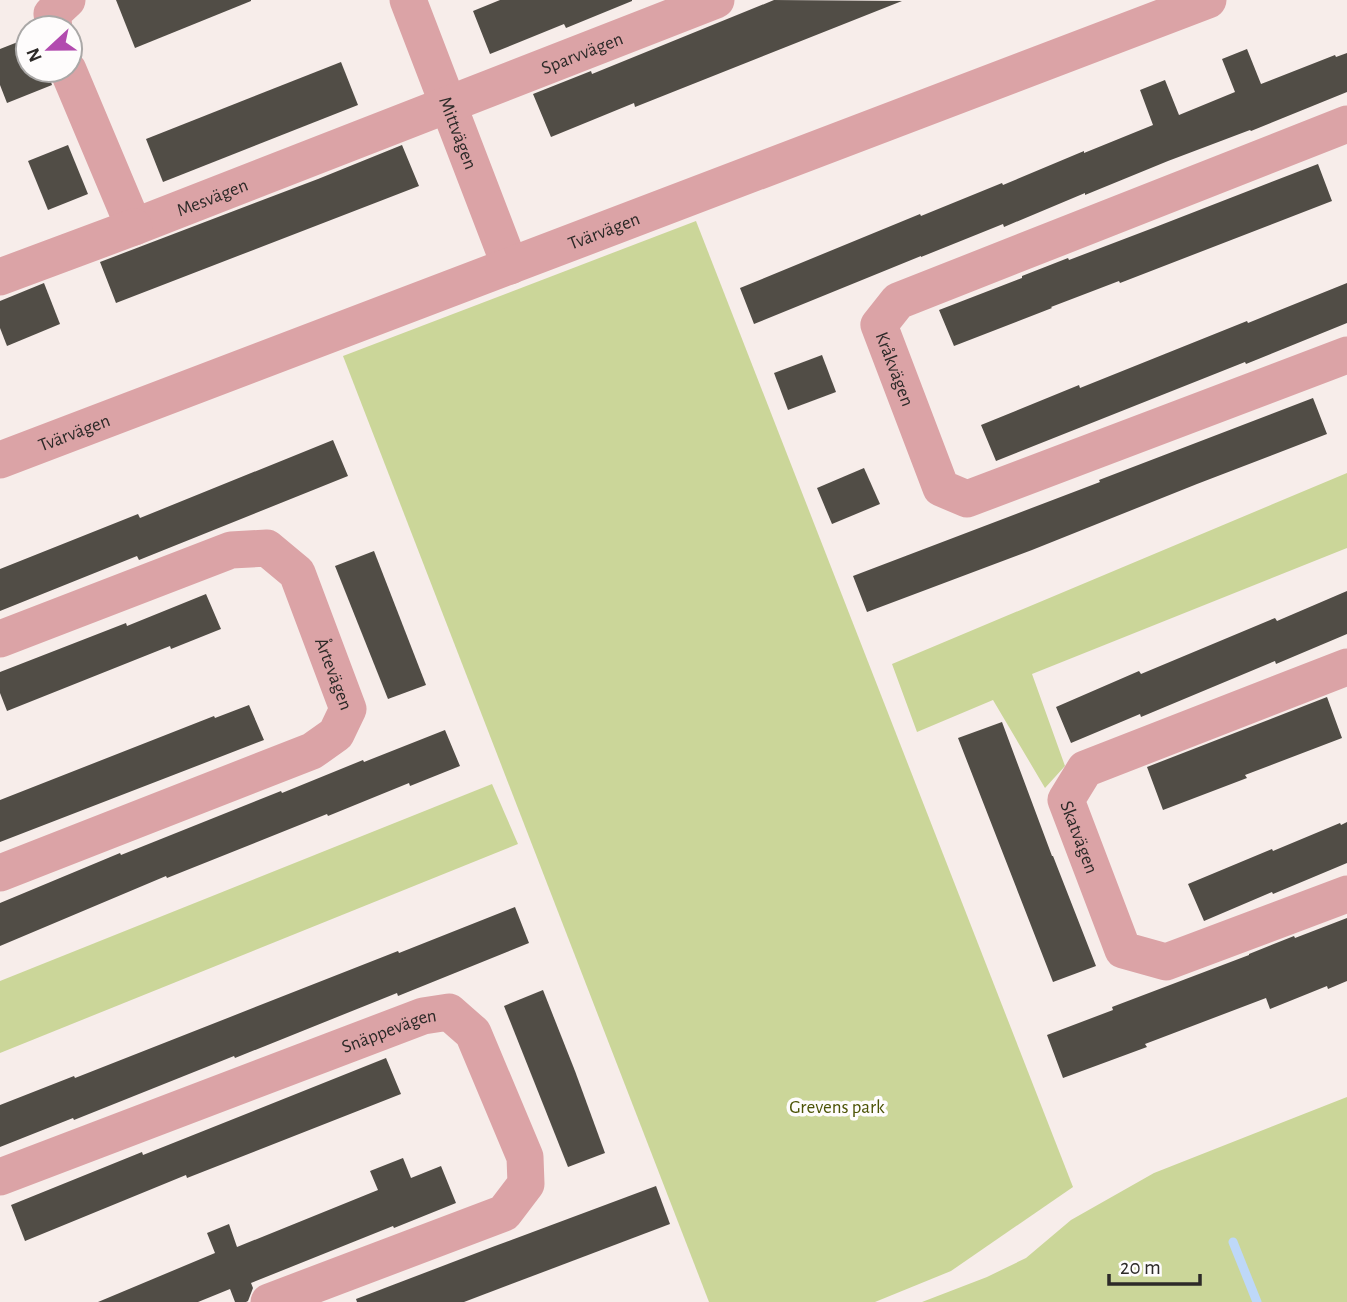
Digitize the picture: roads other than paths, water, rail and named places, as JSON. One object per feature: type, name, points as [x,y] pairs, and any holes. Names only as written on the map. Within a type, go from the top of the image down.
[{"type":"street","points":[[52,14],[67,0]]},
{"type":"street","name":"Mittvägen","points":[[408,0],[510,266]]},
{"type":"street","name":"Sparvvägen","points":[[448,105],[716,0]]},
{"type":"street","name":"Tvärvägen","points":[[0,460],[1208,0]]},
{"type":"street","points":[[74,84],[134,228]]},
{"type":"street","name":"Mesvägen","points":[[0,277],[134,228],[448,105]]},
{"type":"street","name":"Kråkvägen","points":[[1347,124],[898,301],[879,325],[942,488],[967,499],[1347,355]]},
{"type":"street","name":"Årtevägen","points":[[0,639],[231,550],[267,548],[297,573],[348,709],[336,734],[312,751],[0,873]]},
{"type":"street","name":"Skatvägen","points":[[1347,667],[1085,769],[1066,800],[1123,950],[1166,962],[1347,894]]},
{"type":"street","name":"Snäppevägen","points":[[0,1177],[423,1016],[449,1012],[473,1033],[525,1157],[526,1184],[504,1213],[269,1302]]},
{"type":"waterway","points":[[1233,1242],[1257,1302]]},
{"type":"park label","name":"Grevens park","points":[[837,1106]]}]
